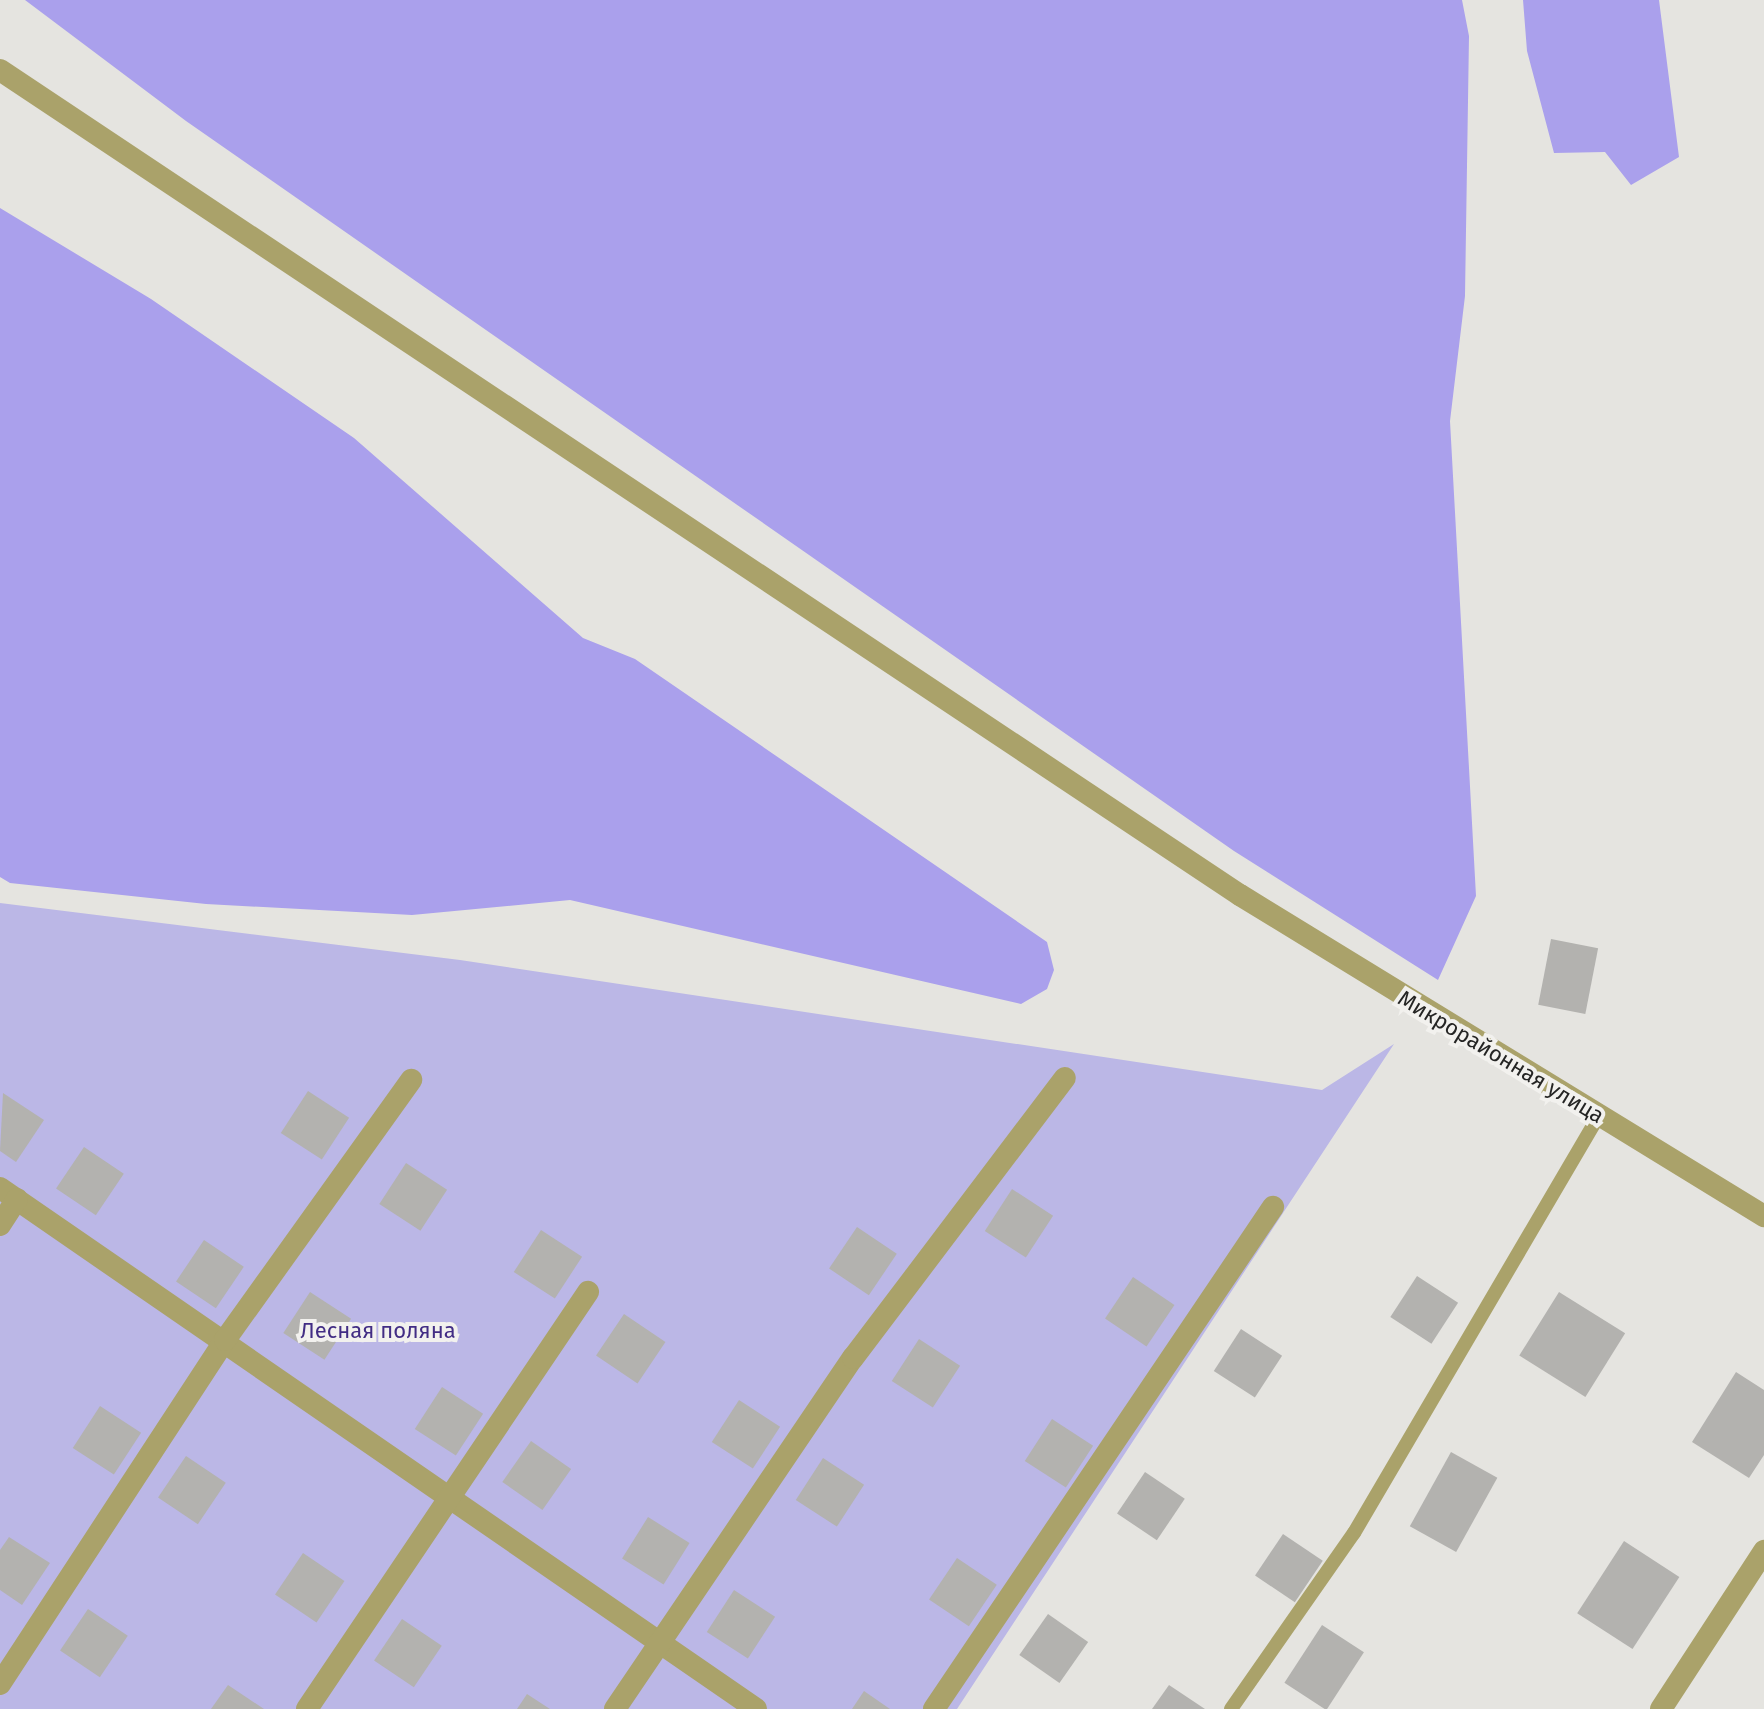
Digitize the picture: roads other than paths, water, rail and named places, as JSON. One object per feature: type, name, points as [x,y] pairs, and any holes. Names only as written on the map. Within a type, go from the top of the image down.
[{"type":"street","name":"Микрорайонная улица","points":[[0,70],[1240,895],[1764,1216]]},
{"type":"street","points":[[615,1709],[853,1358],[1065,1078]]},
{"type":"street","points":[[0,1684],[225,1340],[411,1080]]},
{"type":"street","points":[[0,1225],[8,1194],[225,1340],[756,1709]]},
{"type":"street","points":[[934,1709],[1273,1207]]},
{"type":"street","points":[[307,1709],[588,1292]]},
{"type":"street","points":[[1661,1709],[1764,1551]]},
{"type":"lane","points":[[1231,1709],[1354,1533],[1598,1117]]},
{"type":"park label","name":"Лесная поляна","points":[[378,1331]]}]
